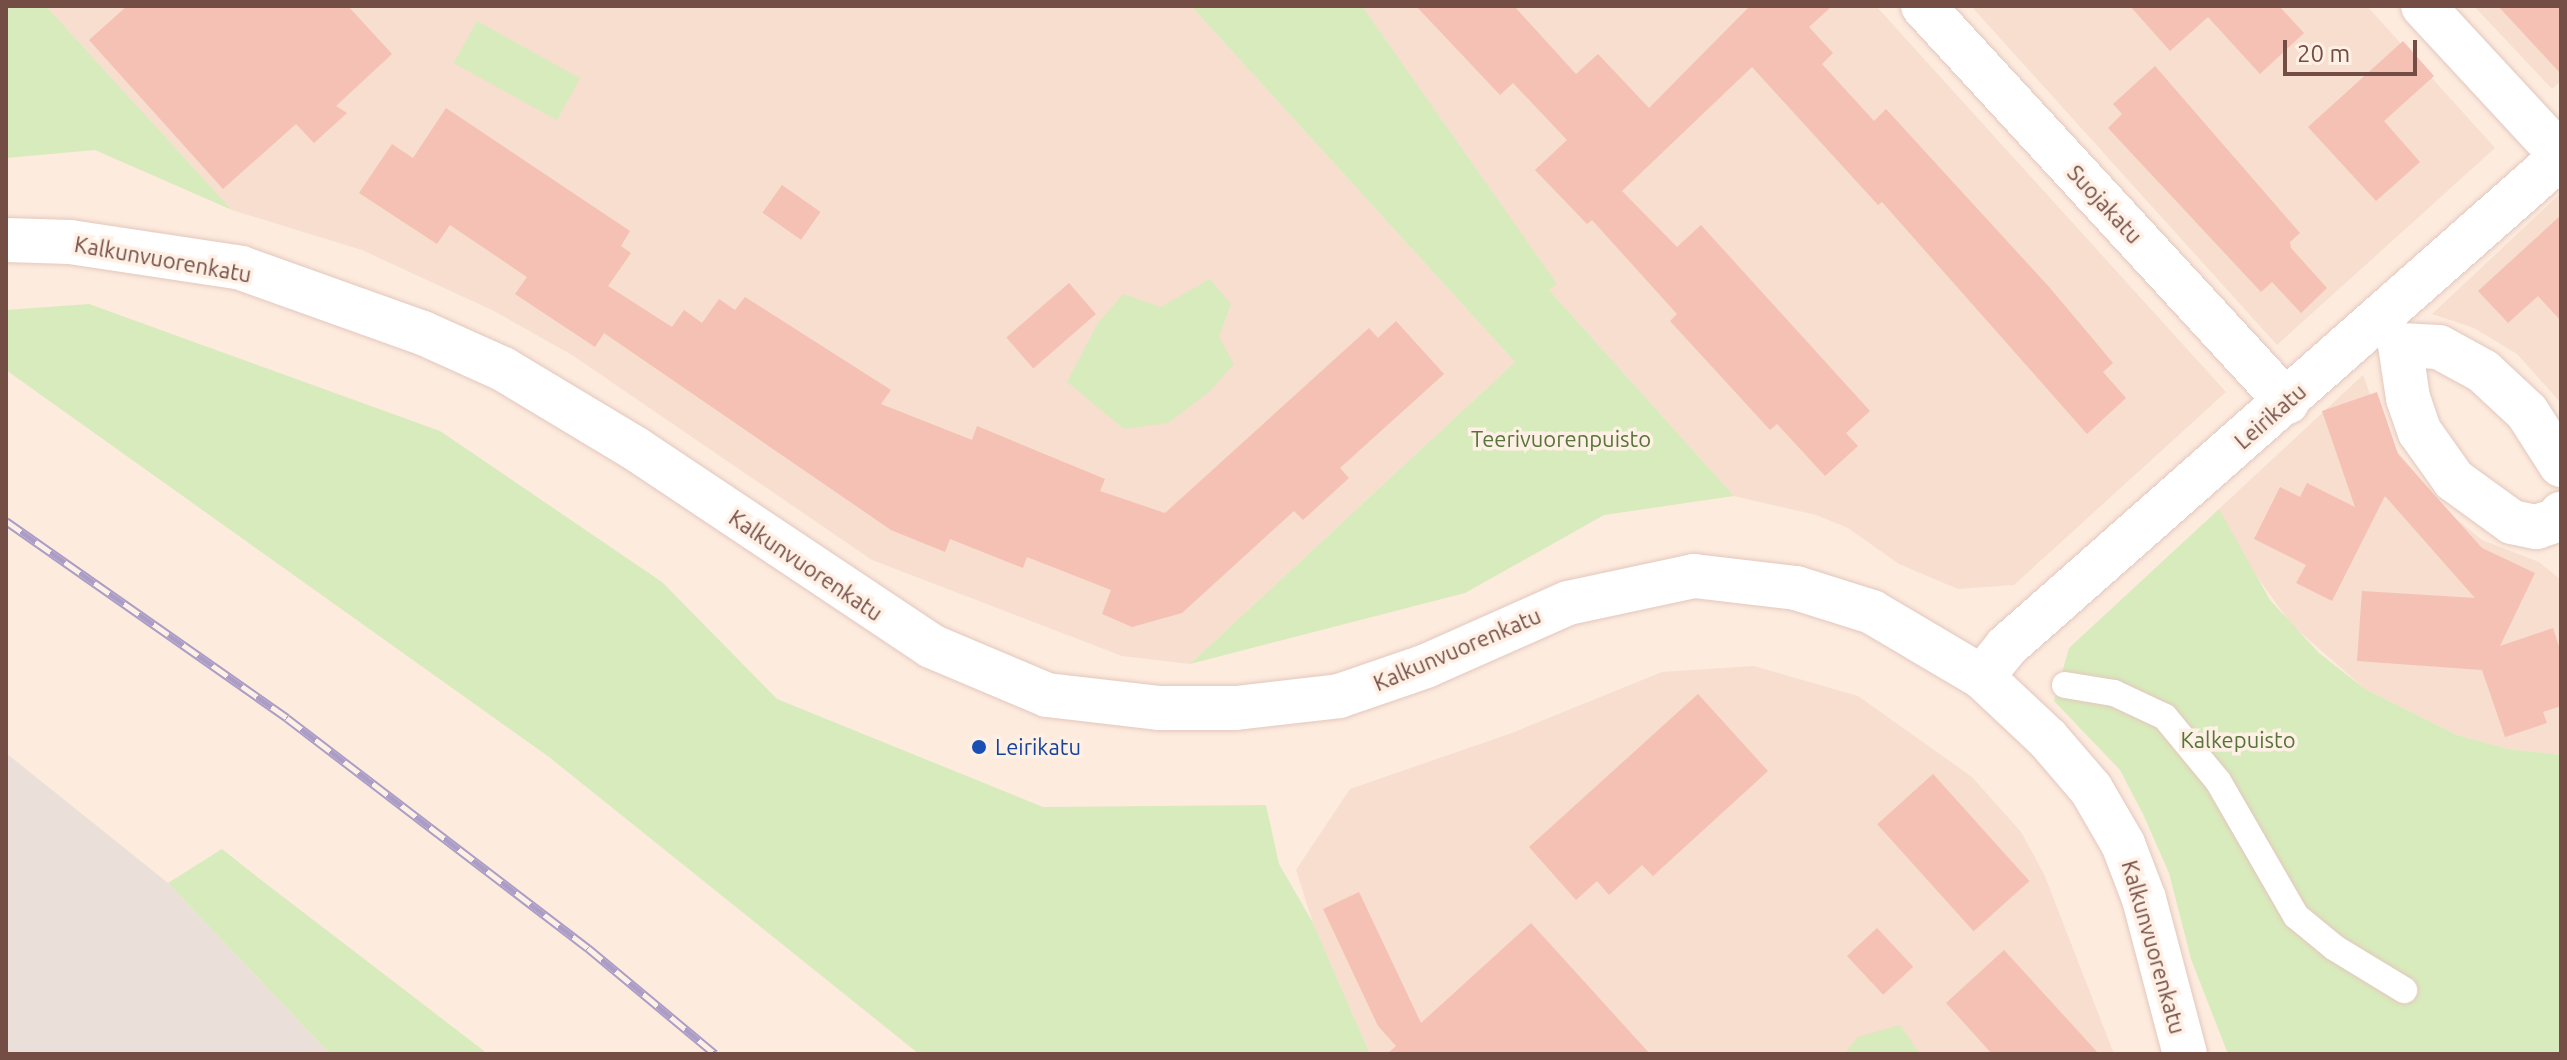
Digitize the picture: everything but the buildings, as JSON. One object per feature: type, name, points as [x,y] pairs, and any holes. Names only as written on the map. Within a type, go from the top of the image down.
[{"type":"street","name":"Suojakatu","points":[[1923,6],[2287,402]]},
{"type":"street","name":"Leirikatu","points":[[1982,677],[2006,647],[2287,402],[2389,333],[2561,156],[2423,6]]},
{"type":"street","name":"Kalkunvuorenkatu","points":[[6,240],[85,244],[241,268],[423,333],[503,369],[636,449],[931,646],[1047,695],[1160,708],[1236,708],[1339,696],[1426,666],[1568,603],[1694,576],[1796,588],[1872,612],[1982,677],[2048,739],[2091,789],[2123,844],[2144,899],[2185,1054]]},
{"type":"street","points":[[2389,333],[2439,347],[2483,371],[2527,412],[2561,465]]},
{"type":"street","points":[[2389,333],[2420,432],[2454,480],[2512,522],[2536,527],[2558,520],[2561,514]]},
{"type":"lane","points":[[2065,685],[2114,693],[2165,717],[2218,781],[2296,916],[2335,948],[2404,990]]},
{"type":"shaded area","points":[[46,6],[1191,6],[1515,362],[1190,664],[1122,656],[872,560],[572,355],[494,311],[362,250],[232,210]]},
{"type":"shaded area","points":[[1362,6],[1876,6],[2226,392],[2014,585],[1958,589],[1899,564],[1848,528],[1816,515],[1734,496],[1549,290],[1556,283]]},
{"type":"shaded area","points":[[1971,6],[2367,6],[2495,148],[2277,345]]},
{"type":"shaded area","points":[[2474,6],[2561,6],[2561,81],[2552,89]]},
{"type":"shaded area","points":[[2561,193],[2561,403],[2517,354],[2474,328],[2432,314]]},
{"type":"shaded area","points":[[2363,375],[2379,419],[2398,452],[2450,514],[2482,540],[2539,562],[2561,580],[2561,755],[2508,749],[2457,735],[2365,689],[2291,624],[2237,549],[2219,509]]},
{"type":"shaded area","points":[[1754,666],[1858,696],[1972,777],[2021,832],[2044,874],[2114,1054],[1370,1054],[1313,923],[1296,870],[1350,789],[1512,733],[1662,672]]},
{"type":"shaded area","points":[[6,753],[168,883],[330,1054],[6,1054]]},
{"type":"green space","points":[[6,6],[46,6],[232,210],[95,150],[6,158]]},
{"type":"green space","name":"Teerivuorenpuisto","points":[[1191,6],[1362,6],[1557,284],[1549,290],[1734,496],[1604,515],[1465,593],[1190,664],[1515,362]]},
{"type":"green space","points":[[477,21],[580,78],[557,120],[454,63]]},
{"type":"green space","points":[[1210,279],[1231,304],[1219,337],[1234,364],[1209,392],[1168,423],[1124,429],[1067,382],[1098,323],[1123,294],[1161,307]]},
{"type":"green space","points":[[89,304],[440,431],[662,582],[777,699],[1043,807],[1266,805],[1279,864],[1313,923],[1370,1054],[919,1054],[549,757],[6,370],[6,310]]},
{"type":"green space","name":"Kalkepuisto","points":[[2219,509],[2270,600],[2319,653],[2365,689],[2457,735],[2508,749],[2561,755],[2561,1054],[2228,1054],[2191,959],[2169,873],[2143,814],[2120,770],[2054,701],[2069,648]]},
{"type":"green space","points":[[222,849],[488,1054],[330,1054],[168,883]]},
{"type":"green space","points":[[1900,1025],[1920,1054],[1844,1054],[1858,1037]]},
{"type":"railway","points":[[6,521],[287,718],[588,948],[715,1054]]},
{"type":"place","name":"Leirikatu","points":[[979,747]]}]
